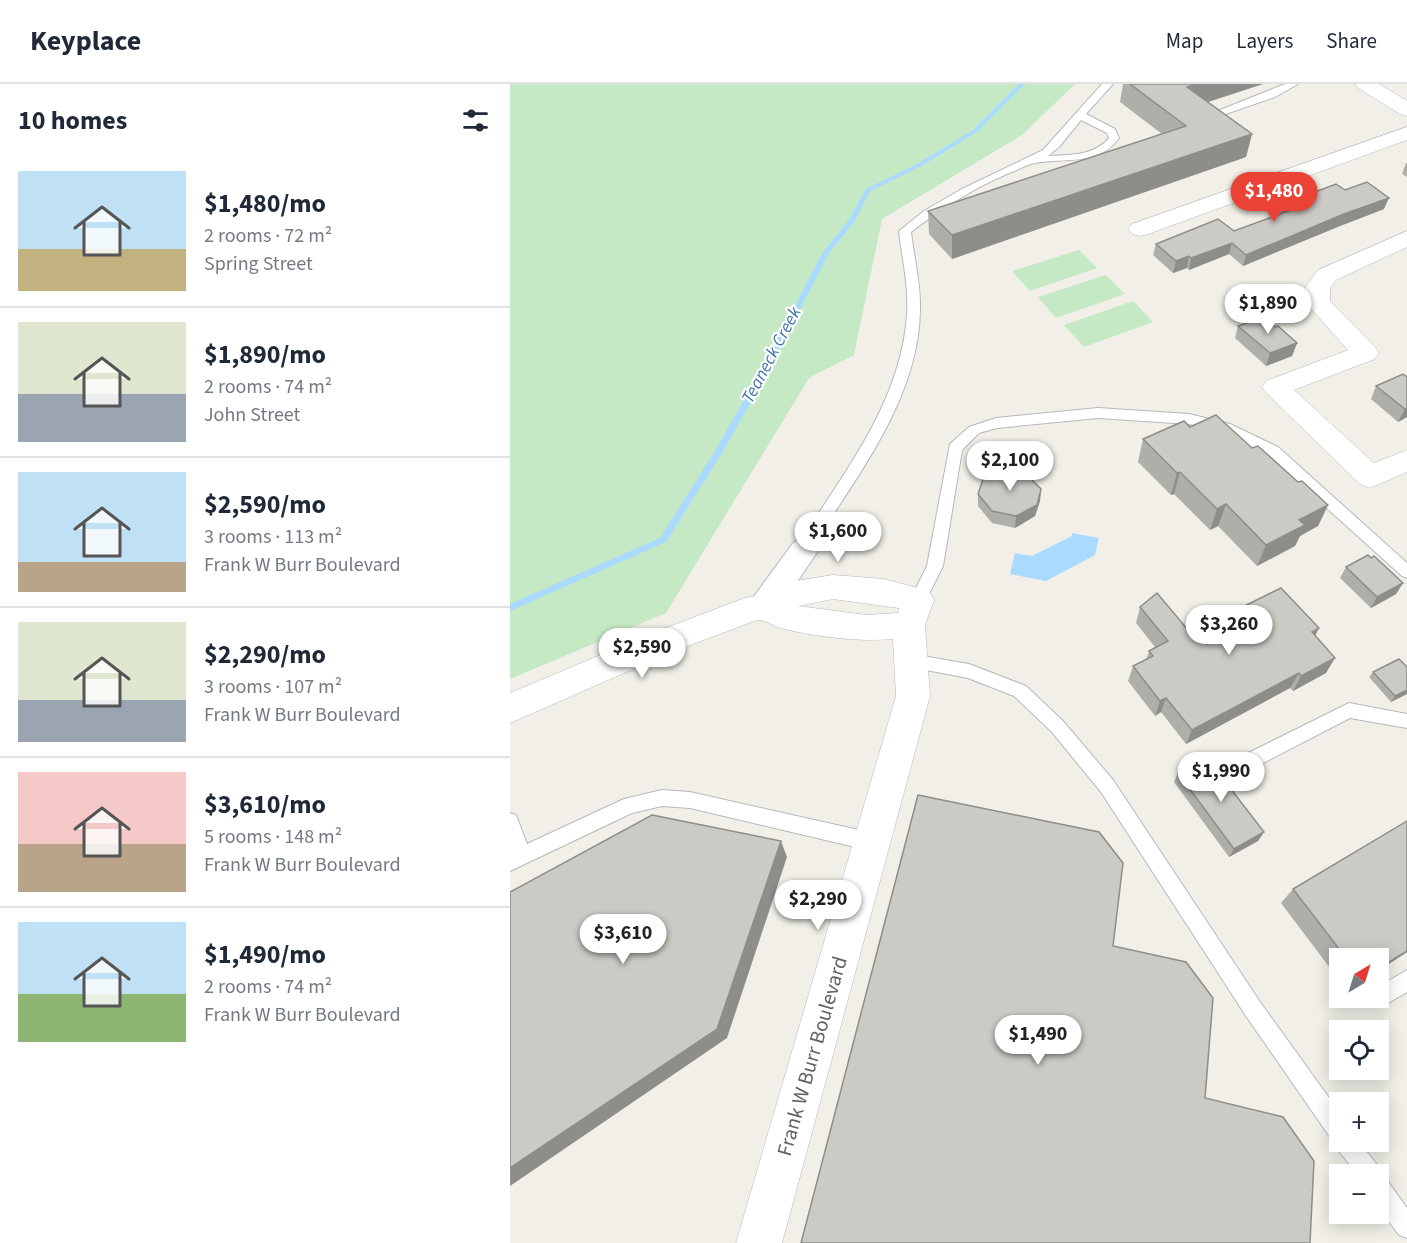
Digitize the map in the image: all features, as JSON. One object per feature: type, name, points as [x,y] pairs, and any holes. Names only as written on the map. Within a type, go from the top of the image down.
[{"type":"street","points":[[1365,84],[1407,110]]},
{"type":"street","points":[[1140,229],[1407,133]]},
{"type":"street","points":[[1407,238],[1327,275],[1319,283],[1316,292],[1318,303],[1366,353],[1275,387],[1370,477],[1407,460]]},
{"type":"street","points":[[510,708],[666,641],[764,607],[782,616],[829,624],[867,628],[913,628]]},
{"type":"street","name":"Frank W Burr Boulevard","points":[[759,1243],[914,696],[913,628]]},
{"type":"lane","points":[[764,607],[811,550],[808,541],[869,447],[899,385],[914,322],[912,281],[905,231],[947,202],[1045,154],[1081,116],[1084,107],[1108,84]]},
{"type":"lane","points":[[1235,128],[1215,114],[1271,95],[1293,84]]},
{"type":"lane","points":[[1029,160],[1088,155],[1103,150],[1111,143],[1114,138],[1112,131],[1081,116]]},
{"type":"lane","points":[[1329,1116],[1253,1009],[1107,786],[1057,726],[1020,691],[969,671],[913,628],[935,567],[955,448],[974,430],[996,423],[1098,413],[1189,419],[1225,427],[1273,451],[1407,572]]},
{"type":"lane","points":[[1236,768],[1349,710],[1407,721]]},
{"type":"lane","points":[[510,820],[516,859],[630,804],[662,798],[690,800],[872,842]]},
{"type":"lane","points":[[1389,992],[1407,980]]},
{"type":"lane","points":[[1389,1202],[1407,1227]]},
{"type":"green space","points":[[510,84],[1075,84],[1022,135],[882,219],[854,355],[809,378],[666,613],[510,679]]},
{"type":"green space","points":[[1079,250],[1097,268],[1030,291],[1012,271]]},
{"type":"green space","points":[[1106,275],[1125,294],[1056,318],[1038,297]]},
{"type":"green space","points":[[1133,301],[1153,322],[1084,347],[1064,325]]},
{"type":"water","points":[[1072,533],[1099,538],[1095,555],[1046,581],[1010,574],[1015,553],[1032,556],[1072,536]]},
{"type":"building","points":[[1130,84],[1196,84],[1187,87],[1252,134],[952,235],[928,211],[1186,126]]},
{"type":"building","points":[[1367,182],[1389,198],[1246,255],[1232,243],[1176,261],[1156,244],[1218,219],[1234,231],[1291,210],[1283,204],[1336,184],[1345,190]]},
{"type":"building","points":[[1263,317],[1275,327],[1278,326],[1297,343],[1270,353],[1238,326]]},
{"type":"building","points":[[1403,374],[1407,377],[1407,408],[1405,409],[1376,386]]},
{"type":"building","points":[[1216,415],[1252,448],[1258,446],[1328,505],[1299,520],[1305,525],[1266,545],[1226,504],[1217,509],[1143,439],[1184,421],[1190,427]]},
{"type":"building","points":[[1003,469],[1025,473],[1041,489],[1037,505],[1016,516],[992,511],[978,494],[983,479]]},
{"type":"building","points":[[1368,555],[1371,558],[1374,556],[1403,583],[1377,597],[1346,567]]},
{"type":"building","points":[[1281,588],[1319,628],[1312,632],[1335,658],[1301,676],[1299,673],[1192,730],[1166,698],[1160,701],[1133,666],[1153,656],[1149,651],[1168,641],[1140,607],[1157,593],[1188,630],[1206,621],[1208,624]]},
{"type":"building","points":[[1399,659],[1407,667],[1407,690],[1395,696],[1373,672]]},
{"type":"building","points":[[1207,758],[1264,832],[1234,849],[1178,773]]},
{"type":"building","points":[[918,795],[1099,832],[1123,863],[1113,946],[1186,962],[1213,998],[1205,1098],[1283,1117],[1314,1161],[1310,1243],[801,1243]]},
{"type":"building","points":[[652,815],[781,841],[717,1029],[510,1168],[510,892]]},
{"type":"building","points":[[1407,821],[1407,951],[1389,962],[1389,948],[1338,948],[1293,889]]},
{"type":"waterway","name":"Teaneck Creek","points":[[510,608],[663,540],[718,453],[760,379],[826,252],[851,222],[868,190],[921,164],[975,131],[1022,84]]}]
